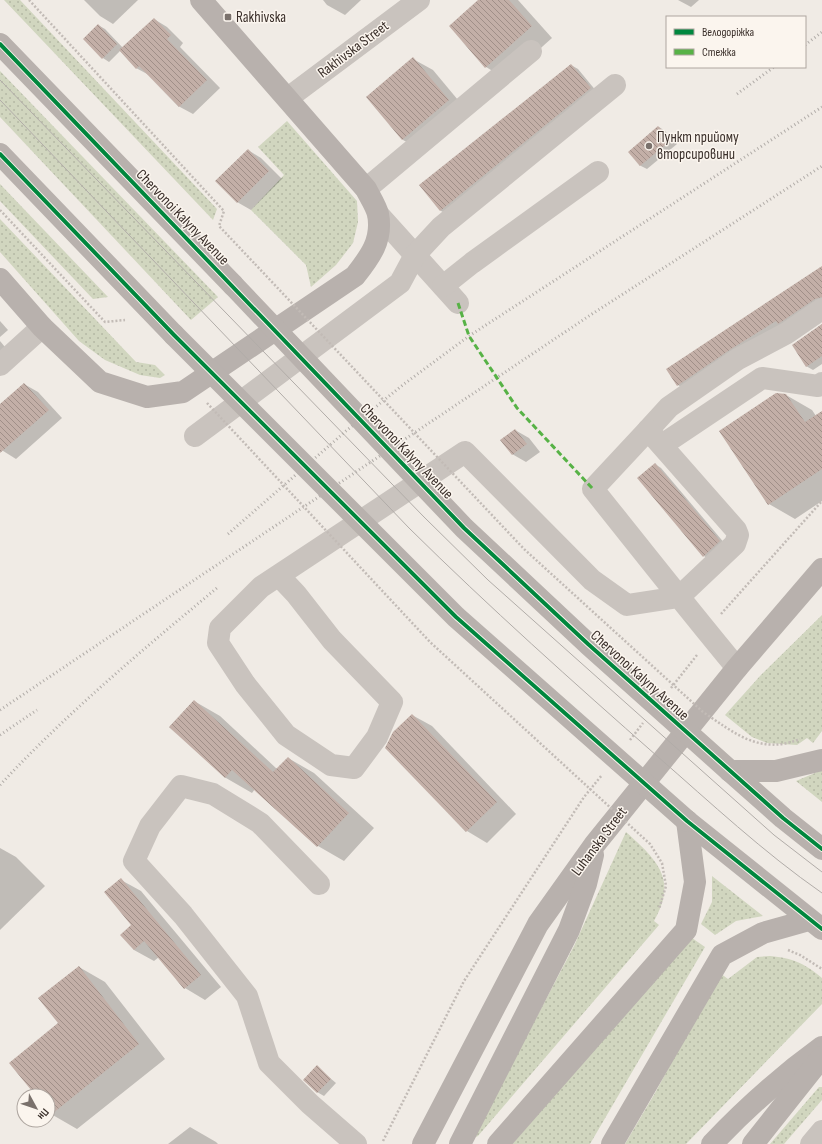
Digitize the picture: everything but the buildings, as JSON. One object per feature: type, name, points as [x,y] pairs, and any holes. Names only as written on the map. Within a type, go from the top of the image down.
[{"type":"main road","points":[[0,279],[42,327],[100,382],[148,398],[183,392],[355,276],[368,260],[378,242],[378,214],[366,188],[201,0]]},
{"type":"main road","name":"Chervonoi Kalyny Avenue","points":[[0,44],[469,533],[588,644],[783,818],[822,849]]},
{"type":"main road","points":[[0,154],[174,335],[456,617],[687,821],[816,924]]},
{"type":"main road","name":"Luhanska Street","points":[[423,1144],[538,924],[595,844],[737,668],[822,569]]},
{"type":"main road","points":[[730,771],[776,771],[822,760]]},
{"type":"main road","points":[[498,1144],[686,930],[695,882],[687,821]]},
{"type":"main road","points":[[460,1144],[569,930],[586,884],[595,844]]},
{"type":"main road","points":[[612,1144],[722,955],[763,933],[816,924]]},
{"type":"main road","points":[[712,1144],[742,1112],[785,1075],[821,1058]]},
{"type":"main road","points":[[752,1144],[821,1058]]},
{"type":"street","name":"Rakhivska Street","points":[[288,98],[419,0]]},
{"type":"street","points":[[366,188],[531,51]]},
{"type":"street","points":[[195,436],[400,283],[414,255],[441,226],[615,85]]},
{"type":"street","points":[[443,286],[472,263],[598,172]]},
{"type":"street","points":[[378,214],[458,303]]},
{"type":"street","points":[[655,437],[669,407],[732,363],[787,332],[822,309]]},
{"type":"street","points":[[0,365],[42,327]]},
{"type":"street","points":[[737,668],[593,489],[655,437],[762,378],[818,386],[822,383]]},
{"type":"street","points":[[279,576],[296,594],[332,640],[392,702],[377,737],[354,768],[331,765],[286,735],[245,684],[218,643],[220,628],[261,587],[465,452],[592,580],[627,606],[679,597],[735,544],[738,535],[736,530],[655,437]]},
{"type":"street","points":[[320,884],[260,823],[214,794],[180,786],[150,826],[134,861],[183,915],[247,996],[269,1063],[310,1104],[356,1144]]},
{"type":"street","points":[[811,1144],[822,1131]]},
{"type":"path","points":[[29,0],[224,211],[219,226],[524,549],[703,712],[735,734],[751,740],[767,744],[784,745],[800,739]]},
{"type":"path","points":[[0,210],[106,322],[124,319]]},
{"type":"path","points":[[202,397],[430,642],[650,844],[662,863],[666,886],[660,909]]},
{"type":"path","points":[[667,693],[711,637],[722,613],[822,502]]},
{"type":"path","points":[[628,742],[648,717]]},
{"type":"path","points":[[383,1141],[464,981],[584,798],[603,773]]},
{"type":"path","points":[[786,950],[800,955],[822,969]]},
{"type":"green space","points":[[4,0],[20,0],[217,209],[213,220]]},
{"type":"green space","points":[[0,71],[218,297],[191,320],[0,117]]},
{"type":"green space","points":[[287,121],[357,201],[358,222],[353,243],[336,265],[311,287],[306,265],[251,210],[284,175],[258,147]]},
{"type":"green space","points":[[0,184],[108,297],[93,299],[0,201]]},
{"type":"green space","points":[[0,219],[136,362],[155,365],[165,375],[160,378],[140,375],[105,360],[79,341],[0,252]]},
{"type":"green space","points":[[822,615],[822,731],[813,743],[807,738],[797,745],[767,743],[752,737],[725,715],[760,676]]},
{"type":"green space","points":[[822,770],[822,802],[796,781]]},
{"type":"green space","points":[[626,832],[647,852],[661,871],[664,882],[664,893],[661,906],[654,921],[659,925],[476,1137],[475,1134],[574,946]]},
{"type":"green space","points":[[712,876],[763,916],[736,921],[715,935],[701,924],[712,902]]},
{"type":"green space","points":[[692,938],[705,947],[590,1144],[512,1144]]},
{"type":"green space","points":[[770,956],[798,962],[822,978],[822,1004],[686,1144],[625,1144],[655,1093],[720,973],[728,979],[757,957]]},
{"type":"green space","points":[[819,1087],[822,1087],[822,1100],[784,1144],[770,1144]]},
{"type":"tram line","points":[[0,80],[424,517],[488,580],[774,835],[822,872]]},
{"type":"tram line","points":[[0,100],[409,528],[439,557],[500,615],[717,809],[779,861],[822,893]]},
{"type":"railway","points":[[806,44],[822,32]]},
{"type":"railway","points":[[737,94],[773,68]]},
{"type":"railway","points":[[228,534],[346,431],[404,384],[469,336],[822,107]]},
{"type":"railway","points":[[0,710],[592,314],[822,166]]},
{"type":"railway","points":[[0,785],[25,758],[78,707],[217,588]]},
{"type":"railway","points":[[0,735],[37,710]]},
{"type":"marked path","points":[[458,303],[469,336],[517,408],[593,489]]},
{"type":"cycle path","points":[[0,44],[464,528],[588,644],[783,818],[822,849]]},
{"type":"cycle path","points":[[0,154],[174,335],[456,617],[687,821],[822,929]]},
{"type":"place","name":"Rakhivska","points":[[228,17]]},
{"type":"place","name":"Пункт прийому вторсировини","points":[[649,146]]}]
